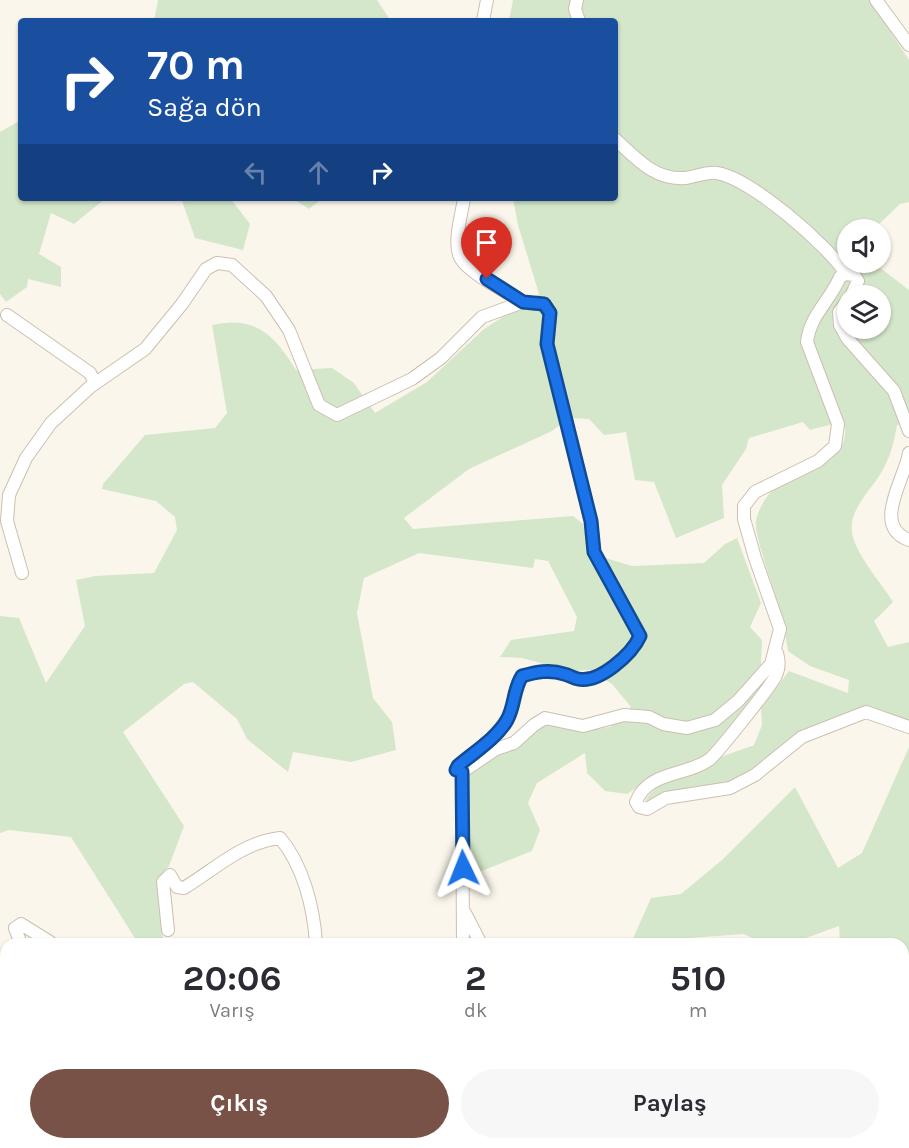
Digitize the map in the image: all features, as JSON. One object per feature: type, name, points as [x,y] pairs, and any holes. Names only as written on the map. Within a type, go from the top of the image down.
[{"type":"street","points":[[484,18],[487,0]]},
{"type":"street","points":[[577,0],[575,9],[578,18]]},
{"type":"street","points":[[876,0],[909,45]]},
{"type":"street","points":[[618,142],[650,171],[666,178],[686,178],[715,172],[731,177],[812,233],[846,274]]},
{"type":"street","points":[[464,201],[458,242],[460,258],[469,267],[523,302]]},
{"type":"street","points":[[22,573],[8,521],[9,495],[26,458],[51,423],[96,383],[145,349],[182,304],[206,269],[217,262],[232,265],[266,296],[289,330],[319,405],[337,415],[412,380],[441,358],[482,317],[523,302],[544,304],[550,313],[547,344],[591,521],[594,552],[640,636],[635,648],[626,658],[598,675],[579,680],[563,673],[541,671],[522,676],[515,687],[513,707],[506,722],[458,766],[456,770],[462,772]]},
{"type":"street","points":[[462,772],[496,749],[514,743],[545,718],[584,726],[624,715],[640,716],[663,724],[687,728],[715,720],[738,701],[771,664],[780,629],[755,558],[744,519],[744,506],[755,492],[801,471],[818,461],[835,446],[838,424],[807,342],[808,327],[819,308],[836,287],[840,277],[846,274],[854,275],[858,281],[856,285]]},
{"type":"street","points":[[8,315],[90,373],[96,383]]},
{"type":"street","points":[[848,339],[894,391],[909,431]]},
{"type":"street","points":[[909,453],[891,515],[894,528],[900,536],[909,540]]},
{"type":"street","points":[[776,646],[779,659],[776,676],[730,738],[709,760],[653,782],[639,793],[636,802],[639,807],[647,810],[666,798],[730,788],[755,775],[802,737],[866,712],[909,728]]},
{"type":"street","points":[[462,772],[463,938]]},
{"type":"street","points":[[168,930],[164,882],[170,875],[177,887],[184,888],[220,862],[264,839],[280,837],[299,868],[315,938]]},
{"type":"street","points":[[464,912],[478,938]]},
{"type":"street","points":[[19,938],[15,928],[21,924],[44,938]]},
{"type":"green space","points":[[158,0],[377,0],[389,18],[155,18]]},
{"type":"green space","points":[[513,0],[870,0],[909,60],[909,202],[900,204],[884,219],[837,219],[837,273],[887,273],[909,290],[909,422],[897,425],[887,462],[854,514],[852,533],[858,550],[893,602],[874,621],[888,647],[909,642],[909,720],[861,707],[798,734],[754,771],[729,785],[645,806],[648,797],[658,787],[673,778],[709,761],[754,745],[762,725],[761,708],[789,671],[848,693],[849,680],[810,666],[788,651],[781,614],[756,528],[760,509],[771,492],[820,466],[840,449],[845,436],[844,421],[810,430],[803,422],[749,438],[746,449],[722,485],[724,518],[676,538],[654,482],[635,480],[626,432],[604,435],[589,419],[569,418],[552,431],[469,469],[404,518],[413,529],[573,516],[583,524],[589,553],[632,566],[704,563],[725,544],[737,538],[761,603],[750,627],[762,640],[760,687],[722,740],[707,756],[650,778],[627,794],[605,791],[587,773],[585,753],[537,783],[528,803],[540,830],[532,851],[469,876],[469,777],[473,769],[545,723],[584,731],[610,727],[631,707],[612,684],[590,670],[570,671],[522,658],[500,657],[511,640],[574,631],[577,617],[548,561],[535,559],[533,568],[419,553],[364,578],[357,613],[373,698],[392,722],[396,750],[351,762],[293,752],[288,772],[247,739],[237,719],[193,682],[184,684],[123,732],[184,826],[169,866],[159,877],[163,938],[135,938],[71,837],[9,830],[0,833],[0,616],[19,618],[46,683],[85,626],[76,580],[95,576],[154,573],[177,530],[175,517],[156,501],[102,489],[103,484],[145,435],[215,428],[227,413],[212,325],[240,323],[262,331],[280,347],[296,370],[332,368],[354,383],[375,413],[427,382],[484,329],[539,294],[518,225],[514,201],[618,201],[618,18],[510,18]]},
{"type":"green space","points":[[18,122],[18,201],[102,201],[74,224],[51,213],[39,254],[61,267],[61,287],[28,279],[27,287],[6,302],[0,294],[0,132]]},
{"type":"green space","points":[[182,201],[232,201],[250,224],[243,250],[195,238]]},
{"type":"green space","points":[[297,201],[319,201],[309,209]]},
{"type":"green space","points":[[909,747],[909,938],[840,938],[839,926],[806,938],[752,938],[744,934],[689,938],[633,938],[651,898],[681,894],[722,860],[795,787],[838,868],[862,853]]},
{"type":"route","points":[[463,868],[462,772],[456,770],[506,722],[513,707],[515,687],[522,676],[541,671],[563,673],[579,680],[598,675],[626,658],[635,648],[640,636],[634,621],[594,552],[591,521],[578,477],[547,344],[550,313],[544,304],[523,302],[487,279]]}]
